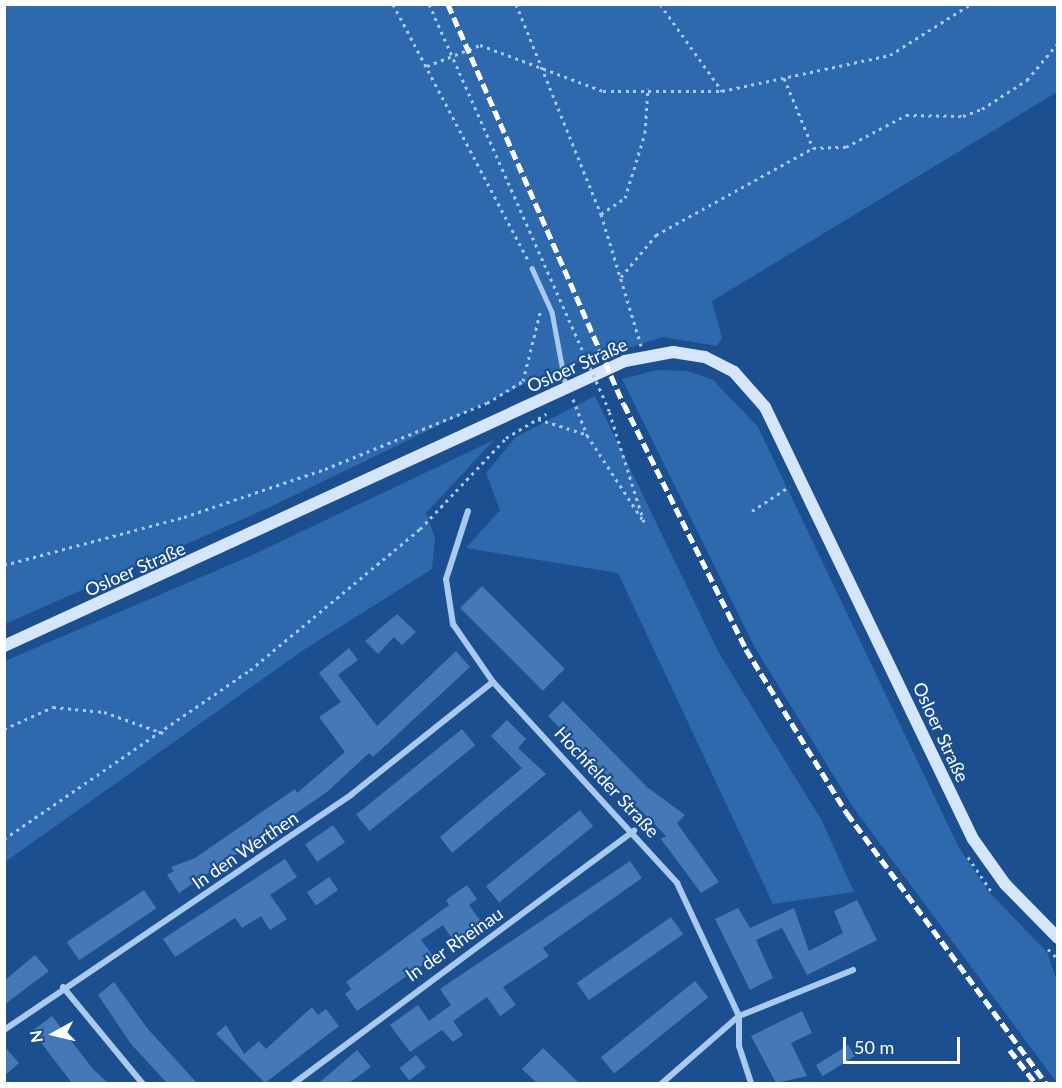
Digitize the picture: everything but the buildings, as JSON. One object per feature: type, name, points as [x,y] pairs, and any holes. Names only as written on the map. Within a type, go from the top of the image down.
[{"type":"main road","name":"Osloer Straße","points":[[4,646],[570,393],[644,356],[690,353],[734,372],[765,407],[796,482],[959,813],[990,866],[1058,938]]},
{"type":"street","name":"Hochfelder Straße","points":[[468,511],[446,579],[446,603],[453,624],[493,682],[634,831],[677,884],[739,1016],[739,1046],[751,1083]]},
{"type":"street","name":"In den Werthen","points":[[4,1030],[63,987],[335,807],[493,682]]},
{"type":"street","name":"In der Rheinau","points":[[292,1083],[634,831]]},
{"type":"street","points":[[661,1083],[739,1016],[853,970]]},
{"type":"street","points":[[63,987],[143,1083]]},
{"type":"lane","points":[[532,268],[547,298],[570,393]]},
{"type":"path","points":[[393,4],[532,268]]},
{"type":"path","points":[[429,4],[609,411],[644,522],[587,435],[570,393]]},
{"type":"path","points":[[516,4],[545,67],[601,214],[644,356]]},
{"type":"path","points":[[660,4],[722,92]]},
{"type":"path","points":[[427,66],[480,45],[603,90],[648,88],[722,92],[890,55],[971,4]]},
{"type":"path","points":[[621,277],[656,235],[813,148],[846,147],[906,115],[963,116],[982,109],[1027,80],[1058,43]]},
{"type":"path","points":[[784,77],[813,148]]},
{"type":"path","points":[[601,214],[625,198],[645,133],[648,88]]},
{"type":"path","points":[[4,565],[184,517],[325,469],[487,403],[523,381],[532,359],[538,312],[547,298]]},
{"type":"path","points":[[594,389],[605,384]]},
{"type":"path","points":[[570,393],[584,393]]},
{"type":"path","points":[[564,403],[570,393]]},
{"type":"path","points":[[4,838],[62,795],[163,734],[356,583],[453,498],[506,438],[555,408]]},
{"type":"path","points":[[538,419],[587,435]]},
{"type":"path","points":[[787,476],[796,482]]},
{"type":"path","points":[[796,482],[796,496]]},
{"type":"path","points":[[752,511],[796,482]]},
{"type":"path","points":[[4,729],[53,707],[104,712],[163,734]]},
{"type":"shaded area","points":[[5,5],[1057,5],[1057,92],[712,301],[722,338],[717,346],[663,337],[543,375],[270,507],[5,624]]},
{"type":"shaded area","points":[[657,370],[688,371],[713,380],[758,427],[958,846],[988,891],[1047,952],[1057,981],[1057,1083],[853,807],[754,646],[622,379]]},
{"type":"shaded area","points":[[595,396],[719,653],[822,821],[854,892],[773,904],[618,573],[466,548],[500,510],[486,473],[516,437]]},
{"type":"shaded area","points":[[494,440],[426,513],[435,538],[432,569],[305,649],[5,862],[5,661],[248,557]]},
{"type":"railway","points":[[448,4],[624,404],[746,649],[847,813],[1047,1084]]},
{"type":"railway","points":[[1010,1050],[1036,1084]]}]
